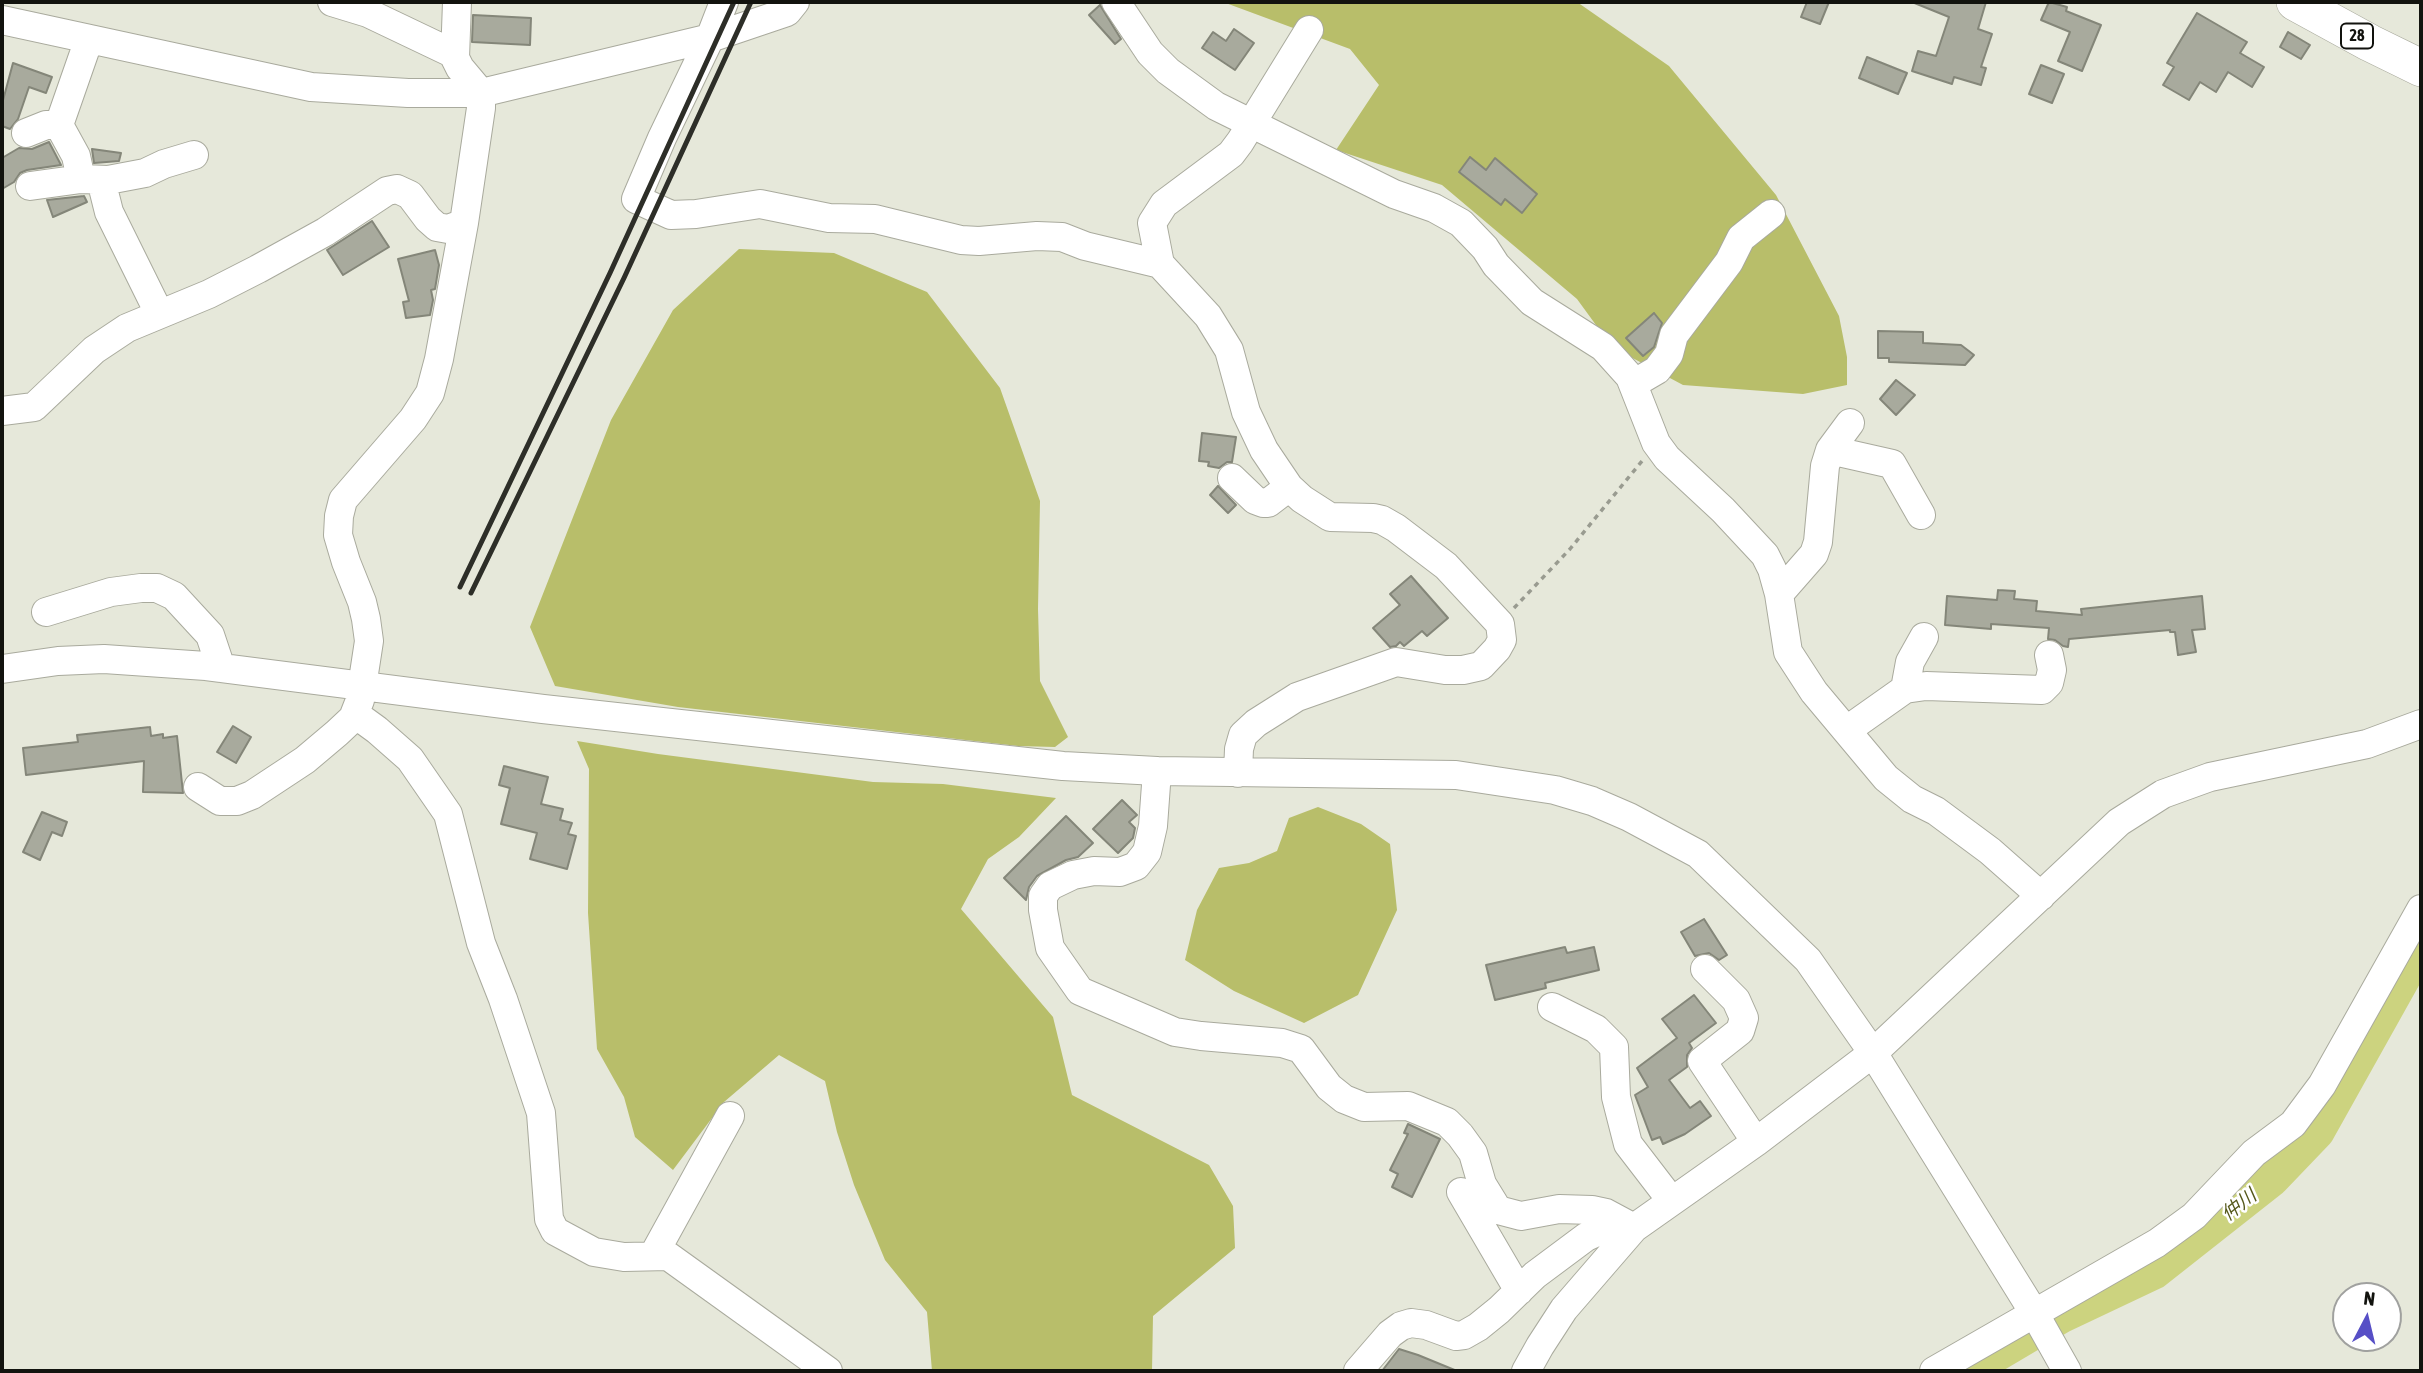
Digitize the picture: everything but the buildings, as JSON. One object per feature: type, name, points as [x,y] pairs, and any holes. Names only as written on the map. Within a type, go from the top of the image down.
[{"type":"main road","name":"28","points":[[2306,5],[2370,43],[2421,68]]},
{"type":"street","points":[[332,2],[368,13],[454,54]]},
{"type":"street","points":[[198,787],[220,801],[237,801],[252,795],[304,760],[337,733],[355,714],[360,700],[368,651],[366,619],[338,535],[339,516],[343,500],[413,419],[430,393],[439,359],[480,121],[481,93],[460,68],[454,54],[457,2]]},
{"type":"street","points":[[724,2],[636,199],[671,215],[760,204],[829,218],[875,219],[961,240],[1062,237],[1085,246],[1160,264]]},
{"type":"street","points":[[2,20],[312,87],[408,93],[481,93],[710,38],[787,12],[795,2]]},
{"type":"street","points":[[1116,2],[1150,53],[1168,71],[1216,106],[1394,194],[1434,208],[1461,223],[1531,302],[1602,347],[1630,377],[1656,443],[1667,458],[1723,510],[1765,555],[1779,594],[1788,652],[1814,692],[1886,778],[1912,799],[1936,811],[1990,851],[2041,896]]},
{"type":"street","points":[[1238,773],[1239,749],[1243,735],[1256,723],[1297,697],[1396,662],[1445,670],[1481,666],[1497,649],[1502,639],[1500,624],[1446,566],[1396,528],[1373,518],[1330,517],[1289,487],[1264,450],[1246,412],[1229,350],[1208,316],[1160,264],[1152,223],[1164,204],[1231,154],[1309,30]]},
{"type":"street","points":[[89,39],[59,125],[109,212],[159,313]]},
{"type":"street","points":[[26,133],[46,125],[59,125]]},
{"type":"street","points":[[30,186],[145,173],[194,155]]},
{"type":"street","points":[[2,411],[34,407],[94,350],[127,328],[209,294],[258,269],[325,232],[387,191],[397,189],[410,195],[428,219],[443,229],[464,223]]},
{"type":"street","points":[[1633,384],[1657,370],[1669,354],[1674,335],[1729,261],[1741,238],[1771,214]]},
{"type":"street","points":[[1779,594],[1814,554],[1818,541],[1825,466],[1830,450],[1850,424]]},
{"type":"street","points":[[1830,450],[1892,464],[1921,515]]},
{"type":"street","points":[[1232,478],[1255,500],[1263,503],[1268,503],[1289,487]]},
{"type":"street","points":[[46,612],[111,592],[157,588],[174,596],[210,635],[221,668]]},
{"type":"street","points":[[1905,689],[1910,662],[1924,637]]},
{"type":"street","points":[[1847,730],[1905,689],[1926,686],[2042,690],[2049,683],[2052,670],[2049,655]]},
{"type":"street","points":[[2,669],[58,661],[104,659],[221,668],[542,709],[1063,766],[1238,773],[1456,775],[1555,789],[1592,801],[1629,817],[1698,854],[1808,960],[1873,1053],[2036,1314],[2064,1367]]},
{"type":"street","points":[[355,714],[410,758],[448,814],[481,943],[503,999],[541,1113],[549,1219],[555,1231],[594,1252],[624,1258],[667,1256],[828,1371]]},
{"type":"street","points":[[1358,1371],[1390,1334],[1401,1326],[1426,1325],[1456,1336],[1464,1335],[1499,1310],[1535,1275],[1586,1237],[1628,1224],[1671,1200],[1756,1142],[1873,1053],[2119,821],[2163,794],[2210,777],[2367,744],[2421,724]]},
{"type":"street","points":[[1157,771],[1153,826],[1147,852],[1136,866],[1120,872],[1094,871],[1073,875],[1050,886],[1043,896],[1050,948],[1080,991],[1175,1032],[1282,1043],[1301,1049],[1329,1087],[1343,1099],[1364,1107],[1408,1106],[1447,1122],[1473,1153],[1482,1184],[1497,1210],[1521,1216],[1559,1209],[1584,1209],[1606,1213],[1628,1224]]},
{"type":"street","points":[[1934,1371],[2166,1236],[2194,1216],[2253,1153],[2293,1124],[2322,1085],[2421,909]]},
{"type":"street","points":[[1705,969],[1736,1000],[1744,1018],[1740,1031],[1702,1060],[1756,1142]]},
{"type":"street","points":[[1552,1007],[1596,1029],[1614,1047],[1616,1097],[1628,1143],[1671,1200]]},
{"type":"street","points":[[653,1256],[730,1116]]},
{"type":"street","points":[[1461,1192],[1518,1291]]},
{"type":"street","points":[[1526,1371],[1564,1309],[1628,1224]]},
{"type":"path","points":[[1500,624],[1570,549],[1656,443]]},
{"type":"green space","points":[[1223,2],[1577,2],[1669,66],[1776,195],[1839,316],[1847,357],[1847,385],[1803,394],[1683,385],[1612,347],[1577,299],[1442,185],[1336,150],[1379,85],[1350,49]]},
{"type":"green space","points":[[739,249],[834,253],[927,292],[1000,388],[1040,501],[1040,681],[1068,737],[1055,747],[1018,746],[678,707],[555,686],[530,627],[611,420],[673,310]]},
{"type":"green space","points":[[577,741],[873,782],[943,784],[1056,798],[1019,837],[988,859],[961,909],[1053,1017],[1072,1095],[1209,1165],[1233,1206],[1235,1248],[1153,1316],[1152,1371],[932,1371],[927,1312],[885,1260],[854,1185],[837,1132],[825,1081],[779,1055],[724,1102],[673,1170],[635,1137],[624,1097],[597,1049],[588,913],[589,769]]},
{"type":"green space","points":[[1318,807],[1361,824],[1390,844],[1397,910],[1358,995],[1304,1023],[1234,991],[1185,960],[1197,910],[1219,868],[1249,863],[1277,851],[1289,818]]},
{"type":"waterway","name":"仲川","points":[[1968,1371],[2061,1316],[2154,1272],[2272,1179],[2317,1132],[2421,946]]},
{"type":"railway","points":[[460,587],[610,273],[734,2]]},
{"type":"railway","points":[[471,593],[624,278],[751,2]]}]
